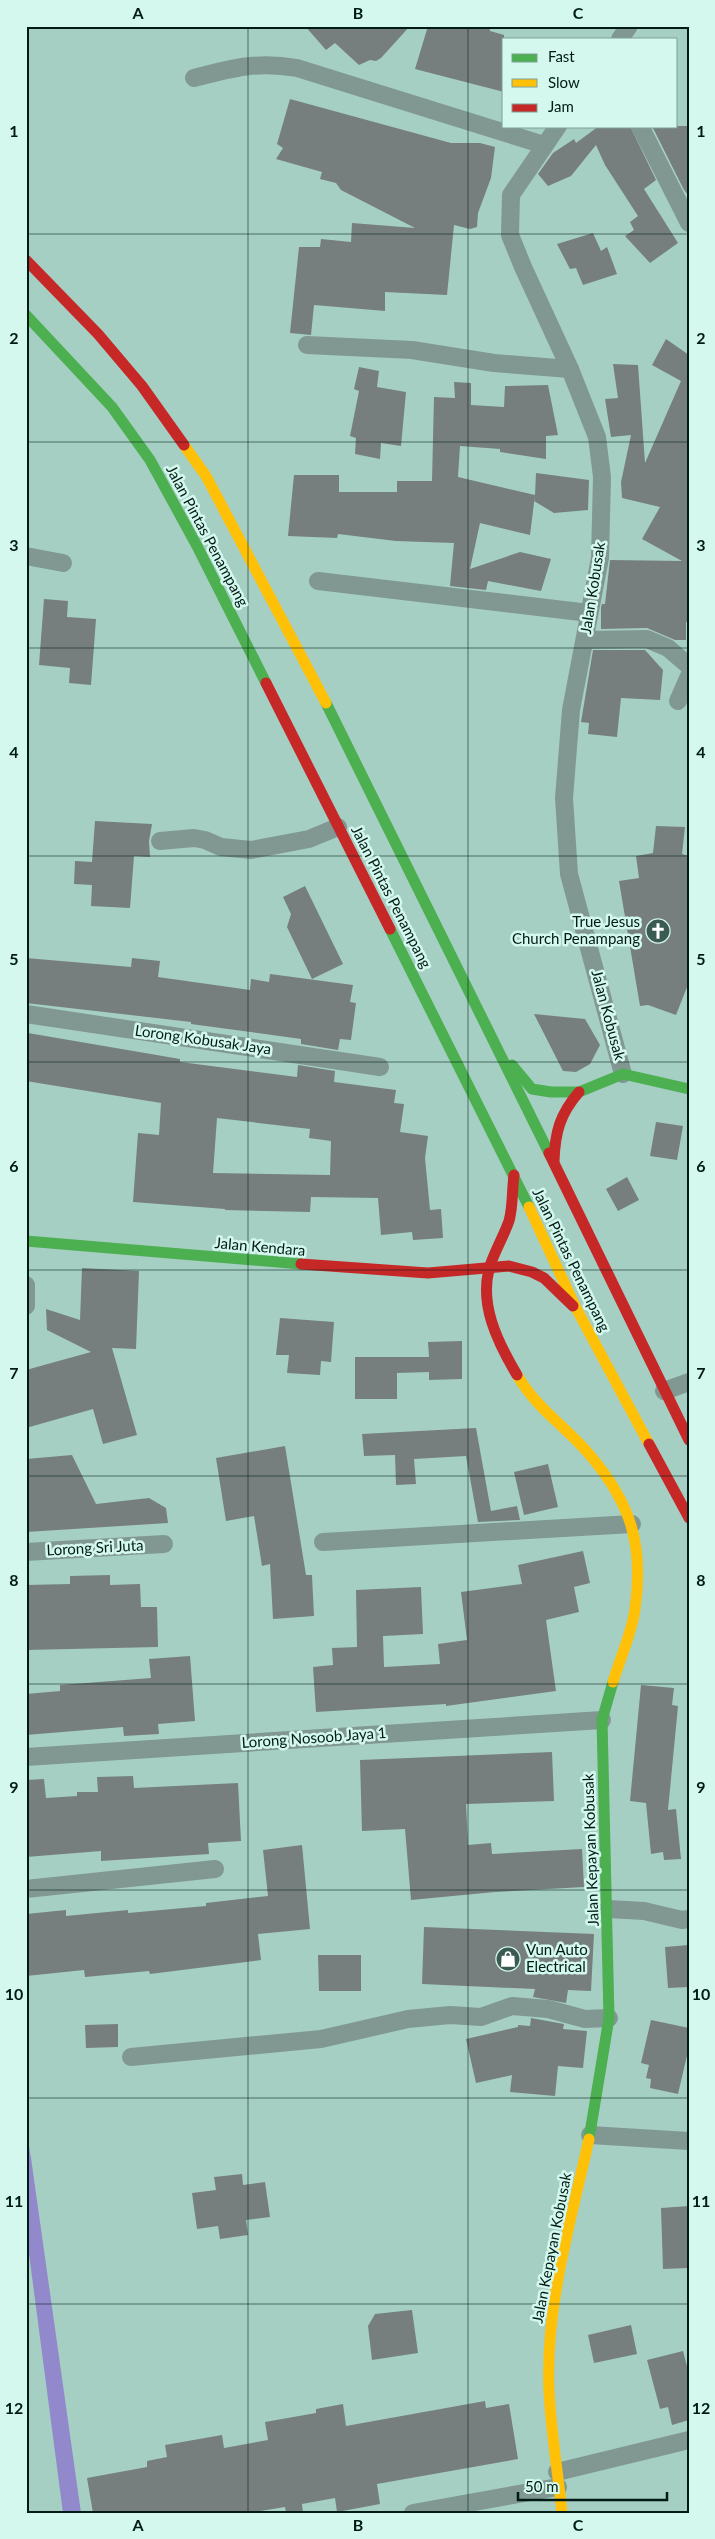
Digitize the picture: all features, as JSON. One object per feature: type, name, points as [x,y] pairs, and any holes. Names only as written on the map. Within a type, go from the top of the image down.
[{"type":"main road","name":"Jalan Pintas Penampang","points":[[26,260],[98,334],[142,386],[206,476],[310,673],[499,1049],[689,1440]]},
{"type":"main road","name":"Jalan Pintas Penampang","points":[[26,315],[112,407],[150,460],[197,546],[514,1175],[576,1308],[689,1518]]},
{"type":"main road","points":[[499,1049],[532,1089],[551,1092],[579,1092],[624,1074],[689,1089]]},
{"type":"main road","points":[[554,1161],[555,1132],[562,1111],[579,1092]]},
{"type":"main road","name":"Jalan Kepayan Kobusak","points":[[514,1175],[509,1220],[490,1265],[487,1285],[487,1306],[491,1324],[508,1360],[540,1408],[571,1436],[601,1468],[615,1489],[632,1524],[638,1556],[634,1610],[602,1720],[608,1908],[609,2018],[590,2135],[562,2261],[551,2336],[549,2391],[562,2513]]},
{"type":"main road","name":"Jalan Kendara","points":[[26,1240],[400,1272],[446,1273],[490,1265]]},
{"type":"main road","points":[[490,1265],[532,1272],[546,1279],[576,1308]]},
{"type":"street","points":[[621,38],[630,26]]},
{"type":"street","points":[[194,78],[244,65],[279,65],[297,68],[544,145]]},
{"type":"street","name":"Jalan Kobusak","points":[[557,128],[511,195],[510,235],[522,267],[570,369],[596,437],[602,476],[600,558],[571,710],[564,798],[569,874],[624,1074]]},
{"type":"street","points":[[641,128],[689,223]]},
{"type":"street","points":[[307,345],[412,350],[494,363],[570,369]]},
{"type":"street","points":[[26,556],[63,563]]},
{"type":"street","points":[[318,581],[589,613]]},
{"type":"street","points":[[585,640],[648,639],[668,648],[689,666]]},
{"type":"street","points":[[678,701],[689,676]]},
{"type":"street","points":[[160,841],[194,838],[205,840],[221,847],[251,850],[309,839],[338,827]]},
{"type":"street","name":"Lorong Kobusak Jaya","points":[[26,1014],[380,1066]]},
{"type":"street","points":[[26,1284],[26,1306]]},
{"type":"street","points":[[664,1391],[689,1382]]},
{"type":"street","points":[[323,1542],[632,1524]]},
{"type":"street","name":"Lorong Sri Juta","points":[[26,1552],[164,1544]]},
{"type":"street","name":"Lorong Nosoob Jaya 1","points":[[26,1756],[602,1720]]},
{"type":"street","points":[[26,1889],[215,1869]]},
{"type":"street","points":[[608,1908],[644,1911],[682,1920],[689,1919]]},
{"type":"street","points":[[131,2057],[321,2039],[408,2019],[450,2015],[481,2017],[512,2006],[548,2009],[586,2018],[609,2018]]},
{"type":"street","points":[[590,2135],[689,2141]]},
{"type":"street","points":[[413,2513],[557,2480],[689,2440]]},
{"type":"shaded area","points":[[26,2129],[81,2513],[63,2513],[26,2231]]},
{"type":"building","points":[[305,26],[410,26],[381,58],[359,65],[335,43],[326,50]]},
{"type":"building","points":[[428,26],[489,26],[490,31],[504,35],[504,38],[502,38],[502,91],[415,69]]},
{"type":"building","points":[[290,99],[451,143],[480,143],[495,147],[491,178],[478,213],[477,227],[470,229],[454,225],[447,295],[385,292],[385,311],[314,305],[311,335],[290,333],[299,247],[320,247],[321,239],[351,242],[352,223],[415,228],[341,190],[336,183],[320,179],[322,172],[276,159],[283,148],[277,144]]},
{"type":"building","points":[[689,126],[689,196],[684,190],[653,128]]},
{"type":"building","points":[[596,128],[631,128],[656,180],[644,189],[678,243],[650,263],[625,236],[634,230],[630,222],[638,216],[605,165],[596,145],[571,176],[548,186],[538,174],[553,153],[574,139],[576,143]]},
{"type":"building","points":[[593,233],[601,251],[607,247],[617,274],[583,285],[576,268],[570,269],[557,244]]},
{"type":"building","points":[[666,339],[689,355],[689,622],[686,622],[686,640],[675,640],[647,628],[601,629],[601,607],[602,604],[605,604],[610,560],[682,561],[642,539],[660,507],[622,498],[621,482],[631,435],[611,437],[605,399],[618,398],[613,364],[638,365],[645,463],[681,381],[652,365]]},
{"type":"building","points":[[359,367],[379,371],[377,387],[406,392],[401,446],[381,443],[380,459],[355,454],[356,438],[350,436],[359,391],[354,389]]},
{"type":"building","points":[[454,382],[471,383],[471,405],[504,407],[505,386],[548,385],[558,435],[546,436],[546,459],[500,452],[500,449],[460,446],[458,477],[535,495],[536,473],[589,480],[588,510],[554,513],[534,501],[530,535],[480,523],[470,569],[520,552],[551,559],[541,591],[488,581],[486,590],[450,586],[454,543],[396,541],[338,534],[337,538],[288,536],[294,475],[339,475],[339,492],[397,492],[397,481],[432,481],[434,397],[455,398]]},
{"type":"building","points":[[44,599],[68,601],[67,617],[96,619],[91,685],[69,683],[70,668],[39,665]]},
{"type":"building","points":[[593,650],[645,650],[663,670],[660,700],[621,698],[617,737],[588,734],[589,723],[581,722]]},
{"type":"building","points":[[95,821],[152,824],[149,841],[150,857],[134,856],[130,908],[91,906],[92,885],[74,884],[75,861],[92,862]]},
{"type":"building","name":"True Jesus Church Penampang","points":[[656,826],[685,827],[682,854],[689,856],[689,982],[676,1015],[648,1005],[640,1006],[619,881],[639,878],[636,856],[653,853]]},
{"type":"building","points":[[305,886],[343,964],[312,979],[287,927],[291,914],[283,897]]},
{"type":"building","points":[[26,958],[131,967],[132,958],[160,961],[158,977],[250,990],[251,979],[269,982],[270,974],[353,985],[350,1002],[356,1003],[351,1040],[340,1039],[338,1050],[301,1044],[301,1039],[191,1024],[191,1022],[26,1003]]},
{"type":"building","points":[[534,1014],[585,1019],[600,1045],[590,1064],[576,1072],[563,1071]]},
{"type":"building","points":[[28,1033],[180,1059],[180,1062],[297,1077],[298,1065],[335,1071],[334,1082],[396,1090],[394,1103],[404,1104],[400,1132],[428,1136],[425,1158],[430,1210],[441,1209],[443,1238],[413,1240],[412,1232],[381,1235],[378,1198],[311,1197],[310,1212],[225,1210],[133,1202],[138,1133],[159,1135],[161,1103],[26,1081]],"holes":[[[217,1118],[310,1129],[309,1138],[331,1141],[330,1175],[213,1173]]]},
{"type":"building","points":[[656,1122],[683,1126],[677,1160],[650,1156]]},
{"type":"building","points":[[627,1177],[639,1200],[618,1211],[606,1189]]},
{"type":"building","points":[[82,1268],[139,1271],[136,1349],[112,1348],[137,1435],[103,1444],[93,1409],[26,1428],[26,1370],[91,1352],[47,1330],[46,1309],[80,1320]]},
{"type":"building","points":[[280,1318],[334,1322],[331,1362],[321,1361],[320,1375],[287,1373],[289,1355],[276,1355]]},
{"type":"building","points":[[462,1341],[462,1379],[429,1380],[429,1372],[397,1373],[397,1399],[355,1399],[355,1357],[429,1357],[428,1342]]},
{"type":"building","points":[[476,1428],[491,1511],[517,1506],[520,1520],[478,1522],[466,1456],[414,1459],[416,1484],[396,1485],[395,1455],[364,1456],[362,1434]]},
{"type":"building","points":[[285,1446],[306,1575],[312,1575],[314,1616],[273,1619],[270,1564],[262,1566],[254,1516],[226,1521],[216,1458]]},
{"type":"building","points":[[72,1455],[96,1504],[149,1498],[166,1508],[168,1523],[26,1532],[26,1459]]},
{"type":"building","points":[[548,1464],[558,1507],[524,1515],[514,1472]]},
{"type":"building","points":[[583,1551],[590,1583],[574,1587],[579,1612],[546,1620],[556,1691],[446,1706],[446,1704],[316,1712],[313,1667],[333,1665],[332,1648],[357,1647],[356,1590],[421,1587],[423,1634],[383,1636],[384,1667],[440,1664],[438,1644],[467,1640],[461,1592],[522,1584],[518,1565]]},
{"type":"building","points":[[110,1575],[110,1585],[140,1584],[141,1607],[157,1607],[158,1647],[26,1650],[26,1585],[70,1584],[70,1576]]},
{"type":"building","points":[[190,1656],[195,1721],[158,1724],[159,1734],[124,1736],[123,1727],[26,1735],[26,1694],[60,1691],[60,1685],[151,1678],[149,1659]]},
{"type":"building","points":[[641,1685],[674,1688],[672,1705],[678,1706],[668,1810],[676,1809],[681,1859],[664,1860],[663,1852],[651,1854],[646,1803],[630,1801]]},
{"type":"building","points":[[552,1752],[554,1801],[466,1804],[468,1845],[491,1843],[492,1854],[582,1849],[584,1887],[495,1892],[411,1900],[405,1829],[362,1831],[360,1760]]},
{"type":"building","points":[[133,1776],[134,1788],[238,1783],[241,1841],[208,1843],[209,1854],[101,1861],[101,1851],[26,1857],[26,1780],[44,1779],[46,1798],[77,1796],[77,1792],[98,1792],[97,1777]]},
{"type":"building","points":[[302,1845],[310,1929],[258,1934],[261,1960],[150,1974],[149,1971],[85,1977],[84,1970],[26,1976],[26,1914],[66,1910],[66,1916],[128,1910],[128,1913],[206,1906],[206,1903],[268,1896],[263,1850]]},
{"type":"building","name":"Vun Auto Electrical","points":[[424,1927],[594,1934],[591,1991],[568,1990],[566,2003],[533,1997],[535,1989],[422,1984]]},
{"type":"building","points":[[689,1945],[689,1987],[668,1988],[665,1947]]},
{"type":"building","points":[[318,1955],[361,1955],[361,1991],[319,1991]]},
{"type":"building","points":[[531,2018],[564,2024],[563,2029],[587,2031],[583,2068],[558,2066],[555,2096],[510,2092],[512,2075],[476,2083],[466,2039],[518,2027],[518,2025],[530,2026]]},
{"type":"building","points":[[651,2020],[689,2028],[689,2047],[678,2094],[650,2088],[651,2079],[646,2078],[649,2065],[641,2063]]},
{"type":"building","points":[[118,2024],[118,2047],[86,2048],[85,2025]]},
{"type":"building","points":[[242,2174],[243,2185],[265,2182],[270,2217],[246,2220],[248,2235],[220,2239],[218,2226],[197,2229],[192,2193],[216,2190],[214,2177]]},
{"type":"building","points":[[689,2206],[689,2268],[663,2269],[661,2208]]},
{"type":"building","points":[[412,2310],[418,2353],[372,2360],[368,2326],[375,2314]]},
{"type":"building","points":[[631,2325],[637,2354],[594,2363],[588,2335]]},
{"type":"building","points":[[683,2351],[689,2374],[689,2420],[672,2425],[668,2407],[660,2409],[647,2360]]},
{"type":"building","points":[[485,2401],[486,2408],[509,2404],[518,2459],[377,2484],[380,2504],[337,2512],[335,2498],[302,2504],[303,2513],[286,2513],[285,2507],[248,2513],[93,2513],[87,2478],[147,2467],[147,2461],[167,2457],[165,2445],[222,2435],[224,2448],[268,2440],[265,2422],[316,2413],[316,2409],[343,2404],[346,2426]]},
{"type":"traffic: fast","points":[[26,315],[112,407],[150,460],[197,546],[266,683]]},
{"type":"traffic: fast","points":[[326,703],[549,1153]]},
{"type":"traffic: fast","points":[[390,929],[529,1207]]},
{"type":"traffic: fast","points":[[512,1065],[532,1089],[551,1092],[579,1092],[623,1074],[689,1089]]},
{"type":"traffic: fast","points":[[26,1241],[301,1264]]},
{"type":"traffic: fast","points":[[589,2139],[609,2018],[602,1720],[613,1682]]},
{"type":"traffic: slow","points":[[184,445],[206,476],[326,703]]},
{"type":"traffic: slow","points":[[529,1207],[576,1308],[649,1444]]},
{"type":"traffic: slow","points":[[517,1375],[533,1398],[580,1444],[603,1472],[615,1490],[631,1526],[638,1565],[635,1609],[629,1636],[613,1682]]},
{"type":"traffic: slow","points":[[562,2513],[549,2391],[551,2328],[567,2233],[589,2139]]},
{"type":"traffic: jam","points":[[26,260],[98,334],[142,386],[184,445]]},
{"type":"traffic: jam","points":[[266,683],[390,929]]},
{"type":"traffic: jam","points":[[554,1161],[557,1132],[567,1108],[579,1092]]},
{"type":"traffic: jam","points":[[549,1153],[689,1440]]},
{"type":"traffic: jam","points":[[514,1175],[510,1216],[491,1263],[486,1292],[488,1307],[497,1336],[517,1375]]},
{"type":"traffic: jam","points":[[301,1264],[428,1273],[509,1266],[532,1272],[544,1278],[573,1306]]},
{"type":"traffic: jam","points":[[649,1444],[689,1518]]},
{"type":"place","name":"True Jesus Church Penampang","points":[[658,931]]},
{"type":"place","name":"Vun Auto Electrical","points":[[508,1959]]}]
